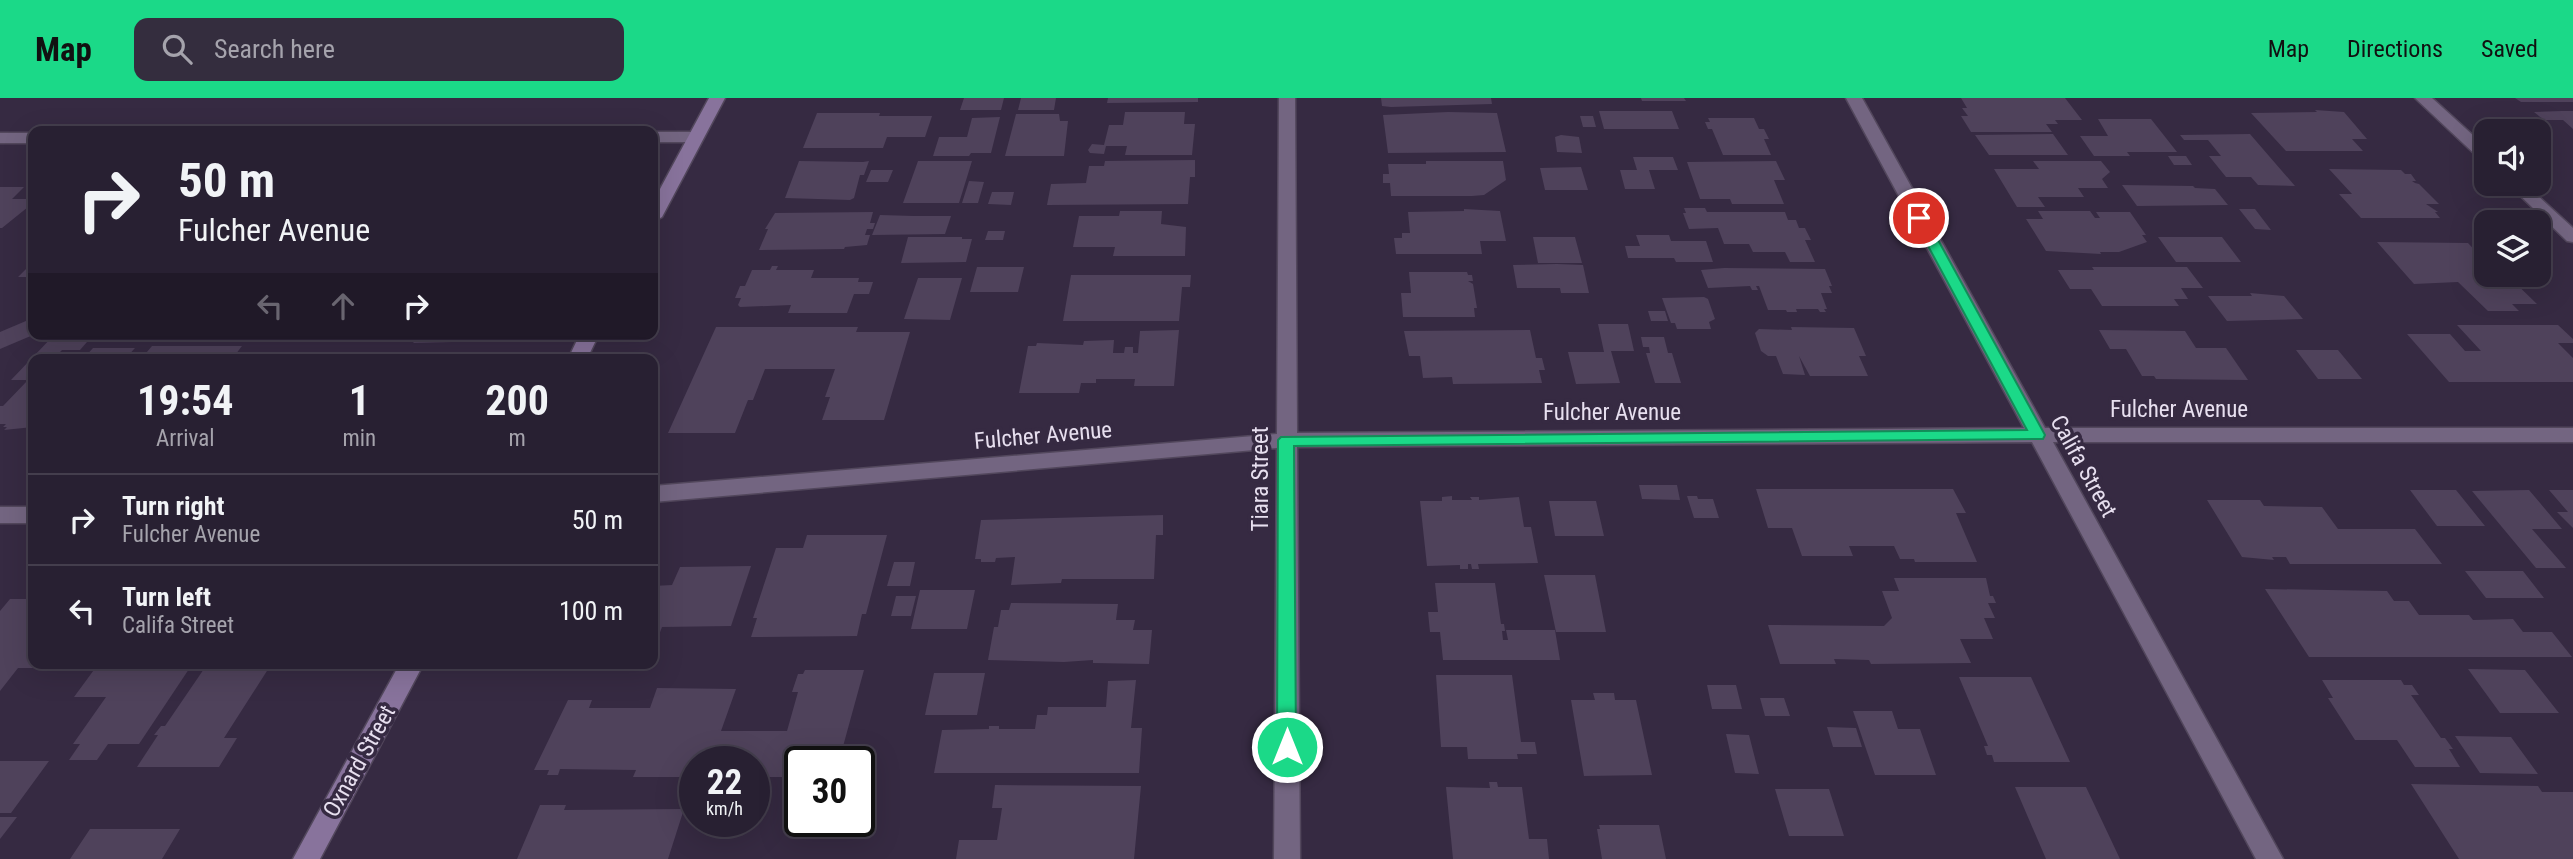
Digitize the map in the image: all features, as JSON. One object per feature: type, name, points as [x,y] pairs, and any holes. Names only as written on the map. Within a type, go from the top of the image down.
[{"type":"main road","points":[[658,208],[717,98]]},
{"type":"main road","name":"Oxnard Street","points":[[306,859],[409,669]]},
{"type":"street","name":"Tiara Street","points":[[1287,98],[1287,859]]},
{"type":"street","name":"Califa Street","points":[[1854,98],[2270,859]]},
{"type":"street","points":[[2423,98],[2474,145]]},
{"type":"street","points":[[0,138],[28,138]]},
{"type":"street","points":[[658,138],[696,138]]},
{"type":"street","points":[[2529,196],[2573,237]]},
{"type":"street","name":"Fulcher Avenue","points":[[658,494],[1286,440],[2573,435]]},
{"type":"street","points":[[0,515],[28,515]]},
{"type":"building","points":[[964,98],[1004,98],[1001,110],[960,110]]},
{"type":"building","points":[[1021,98],[1056,98],[1054,110],[1018,110]]},
{"type":"building","points":[[1108,98],[1198,98],[1198,102],[1107,103]]},
{"type":"building","points":[[1381,98],[1491,98],[1492,104],[1391,107],[1382,106]]},
{"type":"building","points":[[1641,98],[1684,98],[1686,101],[1642,101]]},
{"type":"building","points":[[1961,98],[2065,98],[2082,120],[2055,120],[2058,124],[2046,124],[2052,132],[1971,132],[1961,116],[1968,116],[1962,108],[1967,108]]},
{"type":"building","points":[[2515,98],[2573,98],[2573,102],[2521,102]]},
{"type":"building","points":[[2315,110],[2344,112],[2367,139],[2352,139],[2363,151],[2286,151],[2251,113],[2317,112]]},
{"type":"building","points":[[1599,111],[1672,111],[1679,129],[1604,129]]},
{"type":"building","points":[[2573,111],[2573,129],[2563,120],[2543,119],[2534,112]]},
{"type":"building","points":[[1125,112],[1185,112],[1184,124],[1195,124],[1192,155],[1125,155],[1127,146],[1106,146],[1104,154],[1090,153],[1088,150],[1092,144],[1104,145],[1109,125],[1123,125]]},
{"type":"building","points":[[817,113],[932,116],[925,137],[887,137],[883,148],[803,148]]},
{"type":"building","points":[[1497,113],[1506,152],[1388,153],[1383,115]]},
{"type":"building","points":[[1016,114],[1059,114],[1060,121],[1068,121],[1064,156],[1005,156]]},
{"type":"building","points":[[1580,116],[1593,116],[1596,127],[1583,127]]},
{"type":"building","points":[[1000,117],[991,153],[933,156],[939,137],[967,137],[972,118]]},
{"type":"building","points":[[1708,118],[1754,118],[1759,129],[1764,129],[1769,139],[1764,139],[1771,155],[1723,155],[1712,129],[1708,129],[1705,122],[1710,122]]},
{"type":"building","points":[[2098,119],[2151,119],[2177,152],[2127,152],[2130,156],[2094,156],[2080,136],[2108,136]]},
{"type":"building","points":[[2053,134],[2068,155],[1989,155],[1975,135]]},
{"type":"building","points":[[2250,134],[2295,186],[2258,185],[2251,177],[2226,177],[2209,156],[2221,156],[2208,140],[2184,140],[2180,135]]},
{"type":"building","points":[[1555,137],[1579,137],[1582,153],[1557,152]]},
{"type":"building","points":[[2168,156],[2186,156],[2192,165],[2174,165]]},
{"type":"building","points":[[1633,157],[1673,157],[1678,170],[1649,170],[1655,189],[1625,189],[1620,170],[1637,170]]},
{"type":"building","points":[[1195,160],[1195,177],[1190,177],[1188,204],[1047,205],[1051,184],[1086,183],[1089,166],[1104,166],[1105,161]]},
{"type":"building","points":[[799,161],[869,161],[864,175],[860,175],[854,198],[850,200],[785,198]]},
{"type":"building","points":[[918,161],[972,161],[959,203],[903,203]]},
{"type":"building","points":[[1426,161],[1503,161],[1506,180],[1484,195],[1391,196],[1390,183],[1383,183],[1383,174],[1389,174],[1388,164],[1426,164]]},
{"type":"building","points":[[1776,161],[1785,180],[1774,180],[1784,204],[1732,204],[1730,199],[1700,199],[1687,162]]},
{"type":"building","points":[[2033,161],[2101,161],[2110,172],[2102,179],[2108,188],[2078,188],[2084,197],[2038,197],[2045,207],[2017,207],[1994,169],[2039,169]]},
{"type":"building","points":[[1581,167],[1588,190],[1545,190],[1540,168]]},
{"type":"building","points":[[2329,169],[2401,170],[2405,174],[2411,174],[2416,181],[2412,181],[2419,184],[2439,204],[2426,204],[2438,212],[2435,212],[2440,218],[2361,218],[2339,194],[2352,194]]},
{"type":"building","points":[[871,170],[893,170],[888,182],[866,182]]},
{"type":"building","points":[[969,181],[984,182],[978,203],[962,203]]},
{"type":"building","points":[[2122,185],[2215,189],[2228,205],[2137,206]]},
{"type":"building","points":[[0,187],[24,187],[12,199],[28,199],[28,207],[0,228]]},
{"type":"building","points":[[992,192],[1014,192],[1011,205],[988,204]]},
{"type":"building","points":[[1684,208],[1705,208],[1707,212],[1785,212],[1788,220],[1796,220],[1799,228],[1805,228],[1811,240],[1805,240],[1815,262],[1790,262],[1785,252],[1753,252],[1749,244],[1724,244],[1718,228],[1689,229],[1683,213],[1686,213]]},
{"type":"building","points":[[1464,209],[1500,211],[1506,241],[1480,241],[1482,254],[1396,254],[1394,238],[1402,238],[1402,233],[1410,233],[1408,212]]},
{"type":"building","points":[[2239,209],[2255,209],[2271,230],[2255,229]]},
{"type":"building","points":[[1120,211],[1162,211],[1161,224],[1186,227],[1185,256],[1113,256],[1115,247],[1073,247],[1079,216],[1119,216]]},
{"type":"building","points":[[2038,211],[2090,211],[2095,218],[2100,218],[2096,212],[2130,212],[2146,235],[2142,235],[2147,242],[2119,252],[2100,252],[2101,254],[2046,251],[2026,219],[2043,219]]},
{"type":"building","points":[[873,212],[870,223],[875,223],[873,229],[867,229],[865,235],[870,235],[867,245],[844,249],[759,250],[768,229],[765,229],[775,213]]},
{"type":"building","points":[[880,215],[951,216],[945,234],[872,235]]},
{"type":"building","points":[[988,231],[1005,231],[1003,240],[985,240]]},
{"type":"building","points":[[1636,235],[1669,235],[1671,241],[1706,241],[1713,262],[1676,262],[1674,258],[1628,258],[1625,246],[1640,246]]},
{"type":"building","points":[[908,237],[972,239],[966,262],[901,263]]},
{"type":"building","points":[[1533,237],[1575,237],[1582,263],[1538,263]]},
{"type":"building","points":[[2158,237],[2222,237],[2241,262],[2176,262]]},
{"type":"building","points":[[2377,242],[2468,243],[2474,249],[2474,287],[2519,287],[2537,304],[2512,304],[2519,311],[2488,311],[2458,282],[2414,284]]},
{"type":"building","points":[[1513,265],[1583,265],[1589,293],[1561,293],[1560,288],[1517,288]]},
{"type":"building","points":[[772,266],[778,266],[776,270],[814,270],[811,278],[859,278],[858,282],[873,282],[869,294],[854,294],[847,313],[788,313],[791,305],[740,307],[738,305],[741,298],[735,298],[740,286],[745,286],[752,270],[770,270]]},
{"type":"building","points":[[28,267],[28,277],[18,277]]},
{"type":"building","points":[[977,267],[1024,267],[1018,292],[970,292]]},
{"type":"building","points":[[2092,267],[2187,267],[2203,288],[2181,288],[2188,299],[2174,299],[2179,306],[2102,306],[2091,289],[2070,289],[2058,270],[2094,270]]},
{"type":"building","points":[[1825,269],[1832,286],[1829,286],[1832,293],[1821,293],[1826,312],[1820,312],[1818,309],[1796,309],[1797,312],[1768,310],[1759,286],[1756,286],[1758,290],[1752,290],[1750,286],[1708,288],[1701,270]]},
{"type":"building","points":[[1409,272],[1467,272],[1472,275],[1473,281],[1468,281],[1473,284],[1477,308],[1474,308],[1475,317],[1403,317],[1401,293],[1411,293]]},
{"type":"building","points":[[1071,275],[1191,275],[1190,287],[1182,287],[1179,321],[1063,321]]},
{"type":"building","points":[[918,278],[962,278],[950,320],[904,319]]},
{"type":"building","points":[[2250,293],[2284,296],[2303,319],[2227,321],[2208,296],[2252,296]]},
{"type":"building","points":[[1662,298],[1708,299],[1715,319],[1709,322],[1711,329],[1677,329],[1675,323],[1671,323]]},
{"type":"building","points":[[1648,311],[1665,311],[1668,321],[1651,321]]},
{"type":"building","points":[[28,320],[28,337],[0,349],[0,332]]},
{"type":"building","points":[[1598,324],[1628,324],[1634,351],[1611,351],[1620,383],[1576,384],[1568,352],[1604,352]]},
{"type":"building","points":[[2457,325],[2558,325],[2573,339],[2573,343],[2558,343],[2573,358],[2573,382],[2449,382],[2407,334],[2450,334],[2465,351],[2481,351]]},
{"type":"building","points":[[716,327],[858,327],[856,332],[910,332],[884,420],[822,420],[830,397],[825,397],[835,369],[765,369],[753,400],[748,400],[735,433],[668,433]]},
{"type":"building","points":[[1791,327],[1854,328],[1866,356],[1859,356],[1868,376],[1810,376],[1799,356],[1805,375],[1783,374],[1776,356],[1768,356],[1761,351],[1755,333],[1759,329],[1792,330]]},
{"type":"building","points":[[1179,330],[1174,386],[1134,386],[1135,379],[1096,379],[1096,383],[1081,383],[1079,393],[1019,393],[1028,346],[1036,346],[1037,343],[1083,345],[1084,341],[1114,340],[1113,353],[1124,353],[1125,347],[1133,347],[1133,353],[1138,353],[1140,331]]},
{"type":"building","points":[[1530,330],[1536,358],[1542,358],[1545,370],[1539,370],[1542,383],[1453,384],[1452,377],[1423,378],[1420,356],[1409,356],[1404,331]]},
{"type":"building","points":[[2099,330],[2185,331],[2196,348],[2226,348],[2248,380],[2156,379],[2154,376],[2142,376],[2126,349],[2110,349]]},
{"type":"building","points":[[1641,337],[1664,337],[1681,383],[1655,383],[1646,353],[1650,353],[1649,347],[1643,347]]},
{"type":"building","points":[[49,340],[89,340],[80,350],[36,354]]},
{"type":"building","points":[[415,340],[492,340],[491,341],[413,343]]},
{"type":"building","points":[[152,346],[242,346],[236,354],[145,354]]},
{"type":"building","points":[[93,348],[135,348],[130,354],[88,354]]},
{"type":"building","points":[[2296,350],[2338,350],[2362,379],[2318,379]]},
{"type":"building","points":[[28,362],[28,380],[11,380]]},
{"type":"building","points":[[28,380],[28,428],[4,430],[6,424],[0,424],[0,406]]},
{"type":"building","points":[[1639,485],[1677,485],[1680,500],[1642,499]]},
{"type":"building","points":[[1756,489],[1953,489],[1966,513],[1956,513],[1977,562],[1915,562],[1914,559],[1900,559],[1894,546],[1849,546],[1853,556],[1802,556],[1792,528],[1768,528]]},
{"type":"building","points":[[2410,490],[2456,490],[2485,526],[2437,526]]},
{"type":"building","points":[[2529,490],[2562,529],[2532,529],[2566,568],[2536,568],[2472,491]]},
{"type":"building","points":[[2549,490],[2573,490],[2573,528],[2557,512],[2568,512]]},
{"type":"building","points":[[1452,496],[1452,500],[1472,500],[1470,497],[1479,497],[1479,500],[1519,497],[1524,527],[1531,527],[1538,563],[1478,564],[1479,569],[1472,569],[1471,564],[1468,564],[1468,569],[1460,569],[1460,565],[1427,566],[1420,501],[1442,501],[1442,497]]},
{"type":"building","points":[[1687,496],[1713,499],[1719,518],[1694,518]]},
{"type":"building","points":[[2207,500],[2260,500],[2264,506],[2322,507],[2338,529],[2415,529],[2442,564],[2290,564],[2286,557],[2272,557],[2274,560],[2242,557]]},
{"type":"building","points":[[1549,501],[1596,501],[1604,536],[1555,536]]},
{"type":"building","points":[[1163,515],[1163,535],[1156,535],[1154,579],[1062,579],[1061,583],[1011,585],[1015,557],[996,558],[995,562],[975,559],[981,520]]},
{"type":"building","points":[[807,535],[887,535],[866,614],[862,614],[857,636],[751,637],[757,618],[753,618],[776,548],[803,548]]},
{"type":"building","points":[[894,562],[915,562],[910,586],[887,586]]},
{"type":"building","points":[[751,566],[731,626],[662,627],[658,638],[658,586],[672,585],[680,567]]},
{"type":"building","points":[[2465,571],[2523,571],[2544,598],[2486,598]]},
{"type":"building","points":[[1544,575],[1595,575],[1606,632],[1556,632]]},
{"type":"building","points":[[1894,578],[1986,578],[1990,596],[1993,596],[1996,603],[1988,603],[1995,618],[1984,618],[1993,639],[1960,639],[1971,663],[1871,664],[1869,660],[1834,659],[1836,664],[1780,664],[1768,625],[1884,626],[1892,618],[1882,591],[1899,591]]},
{"type":"building","points":[[1435,583],[1495,583],[1501,624],[1504,624],[1505,631],[1502,631],[1503,640],[1508,640],[1506,630],[1555,630],[1560,660],[1443,660],[1440,632],[1430,632],[1428,612],[1438,612]]},
{"type":"building","points":[[2265,589],[2387,591],[2394,601],[2409,601],[2419,615],[2469,615],[2473,620],[2513,619],[2523,632],[2552,632],[2572,657],[2309,657]]},
{"type":"building","points":[[920,590],[975,590],[967,629],[911,629]]},
{"type":"building","points":[[896,596],[916,596],[911,616],[891,616]]},
{"type":"building","points":[[10,599],[28,599],[28,668],[18,668],[0,691],[0,611]]},
{"type":"building","points":[[1011,603],[1118,604],[1116,620],[1135,620],[1133,630],[1152,630],[1149,664],[1093,663],[1093,660],[988,660],[994,627],[998,627],[1001,610],[1009,610]]},
{"type":"building","points":[[95,669],[189,669],[139,744],[108,744],[97,760],[69,760],[80,744],[73,744],[106,697],[74,697]]},
{"type":"building","points":[[204,669],[268,669],[224,738],[237,738],[219,767],[137,767],[158,735],[154,735],[161,726],[165,726]]},
{"type":"building","points":[[2468,669],[2525,670],[2559,713],[2500,713]]},
{"type":"building","points":[[805,670],[864,670],[843,746],[784,746],[784,777],[770,777],[770,746],[679,746],[679,777],[633,777],[636,770],[560,769],[558,775],[547,775],[549,770],[534,770],[568,700],[592,700],[589,708],[650,708],[657,688],[736,689],[721,731],[787,731],[798,692],[792,692],[798,674],[803,674]]},
{"type":"building","points":[[934,673],[985,673],[977,715],[925,715]]},
{"type":"building","points":[[1436,675],[1512,675],[1521,742],[1535,742],[1537,754],[1517,754],[1518,759],[1468,759],[1467,747],[1441,747]]},
{"type":"building","points":[[1959,677],[2031,677],[2070,762],[1994,762],[1992,755],[1987,755],[1984,746],[1988,746]]},
{"type":"building","points":[[1136,680],[1131,728],[1142,728],[1139,773],[934,773],[942,730],[989,729],[989,726],[999,726],[999,729],[1035,729],[1037,715],[1047,715],[1048,707],[1106,707],[1108,681]]},
{"type":"building","points":[[2322,680],[2401,680],[2404,685],[2412,685],[2419,695],[2411,695],[2441,738],[2445,738],[2453,749],[2449,749],[2460,767],[2415,767],[2397,740],[2355,740],[2328,698],[2333,698]]},
{"type":"building","points":[[1707,685],[1736,685],[1742,709],[1712,709]]},
{"type":"building","points":[[1593,693],[1614,693],[1615,700],[1636,700],[1652,775],[1584,776],[1571,700],[1595,700]]},
{"type":"building","points":[[1760,698],[1784,698],[1790,716],[1765,716]]},
{"type":"building","points":[[1853,711],[1892,711],[1898,729],[1920,729],[1936,775],[1875,775]]},
{"type":"building","points":[[1827,727],[1856,728],[1862,747],[1833,747]]},
{"type":"building","points":[[1726,734],[1749,735],[1759,774],[1735,773]]},
{"type":"building","points":[[2455,736],[2511,737],[2538,774],[2480,773]]},
{"type":"building","points":[[0,761],[49,761],[11,813],[0,813]]},
{"type":"building","points":[[1489,782],[1497,782],[1498,787],[1522,787],[1529,839],[1547,839],[1549,859],[1453,859],[1446,787],[1490,788]]},
{"type":"building","points":[[2411,784],[2538,786],[2542,792],[2573,792],[2573,859],[2459,859]]},
{"type":"building","points":[[995,785],[1141,786],[1134,859],[956,859],[959,840],[997,840],[1002,808],[992,808]]},
{"type":"building","points":[[2015,787],[2086,787],[2120,859],[2046,859]]},
{"type":"building","points":[[1775,789],[1829,789],[1844,836],[1789,836]]},
{"type":"building","points":[[540,805],[566,805],[564,810],[679,809],[679,825],[668,859],[517,859]]},
{"type":"building","points":[[0,817],[17,817],[0,839]]},
{"type":"building","points":[[1599,825],[1659,825],[1666,859],[1602,859],[1597,829],[1600,829]]},
{"type":"building","points":[[90,829],[180,829],[162,859],[70,859]]},
{"type":"route","points":[[1287,747],[1286,440],[2038,435],[1919,218]]}]
